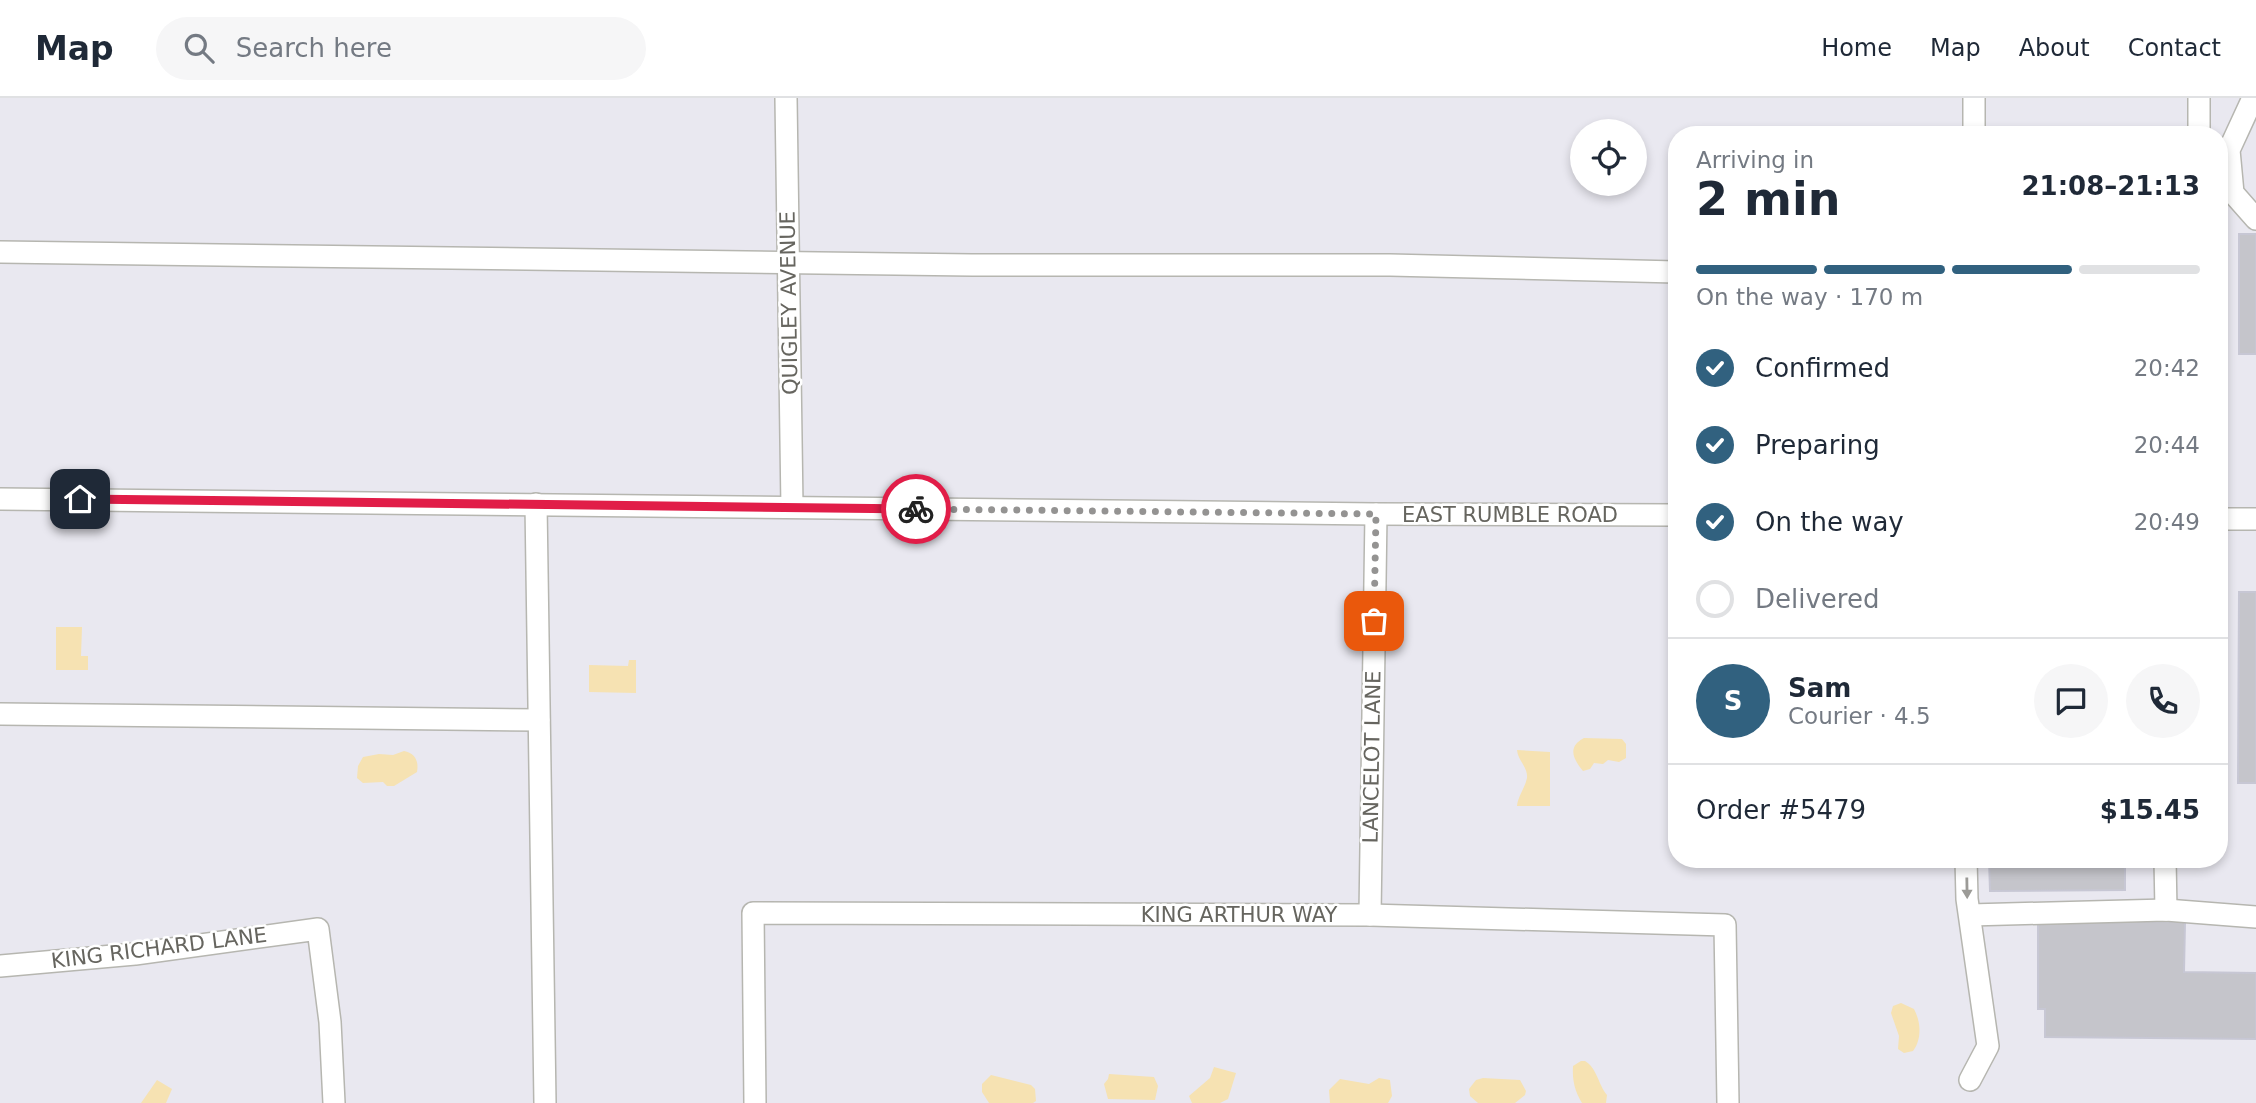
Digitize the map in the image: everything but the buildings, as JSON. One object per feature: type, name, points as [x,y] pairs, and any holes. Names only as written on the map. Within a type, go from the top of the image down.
[{"type":"street","name":"QUIGLEY AVENUE","points":[[786,98],[792,507]]},
{"type":"street","points":[[1974,98],[1974,126]]},
{"type":"street","points":[[2199,98],[2199,126]]},
{"type":"street","points":[[2253,98],[2229,150],[2233,193],[2256,219]]},
{"type":"street","points":[[0,252],[972,265],[1390,265],[1668,272]]},
{"type":"street","name":"EAST RUMBLE ROAD","points":[[0,499],[1668,515]]},
{"type":"street","points":[[536,504],[545,1103]]},
{"type":"street","name":"LANCELOT LANE","points":[[1370,915],[1376,514]]},
{"type":"street","points":[[2228,519],[2256,519]]},
{"type":"street","points":[[0,715],[539,720]]},
{"type":"street","points":[[1966,868],[1966,899],[1988,1046],[1970,1080]]},
{"type":"street","points":[[2165,868],[2166,910]]},
{"type":"street","points":[[1970,915],[2166,910],[2256,918]]},
{"type":"street","name":"KING ARTHUR WAY","points":[[755,1103],[753,913],[1370,915],[1725,925],[1728,1103]]},
{"type":"street","name":"KING RICHARD LANE","points":[[0,965],[135,954],[318,929],[330,1022],[334,1103]]},
{"type":"shaded area","points":[[56,627],[82,627],[81,656],[88,656],[88,670],[56,670]]},
{"type":"shaded area","points":[[629,660],[636,660],[636,693],[589,692],[589,665],[628,666]]},
{"type":"shaded area","points":[[1584,738],[1622,739],[1626,744],[1626,758],[1619,762],[1608,760],[1603,764],[1594,763],[1590,769],[1583,771],[1573,753],[1575,745]]},
{"type":"shaded area","points":[[1517,750],[1550,752],[1550,806],[1517,806],[1527,778]]},
{"type":"shaded area","points":[[404,751],[415,758],[417,772],[394,786],[387,786],[383,782],[363,783],[357,778],[358,766],[363,757],[393,755]]},
{"type":"shaded area","points":[[1901,1003],[1914,1009],[1920,1030],[1913,1051],[1904,1053],[1898,1049],[1899,1036],[1891,1013],[1893,1006]]},
{"type":"shaded area","points":[[1581,1061],[1589,1064],[1595,1072],[1607,1095],[1606,1103],[1582,1103],[1574,1086],[1573,1071],[1573,1066]]},
{"type":"shaded area","points":[[1214,1067],[1236,1073],[1228,1099],[1220,1103],[1192,1103],[1189,1096],[1210,1078]]},
{"type":"shaded area","points":[[1109,1074],[1154,1077],[1158,1086],[1155,1100],[1108,1099],[1104,1084]]},
{"type":"shaded area","points":[[991,1075],[1031,1085],[1035,1089],[1036,1101],[989,1103],[982,1092],[982,1084]]},
{"type":"shaded area","points":[[1379,1078],[1390,1080],[1392,1096],[1388,1103],[1330,1103],[1329,1090],[1340,1079],[1369,1084]]},
{"type":"shaded area","points":[[157,1080],[172,1089],[166,1103],[141,1103]]},
{"type":"shaded area","points":[[1476,1080],[1520,1080],[1526,1091],[1525,1095],[1515,1103],[1478,1103],[1470,1096],[1469,1089]]},
{"type":"way so far","points":[[916,509],[1376,514],[1374,621]]},
{"type":"route","points":[[80,499],[916,509]]}]
